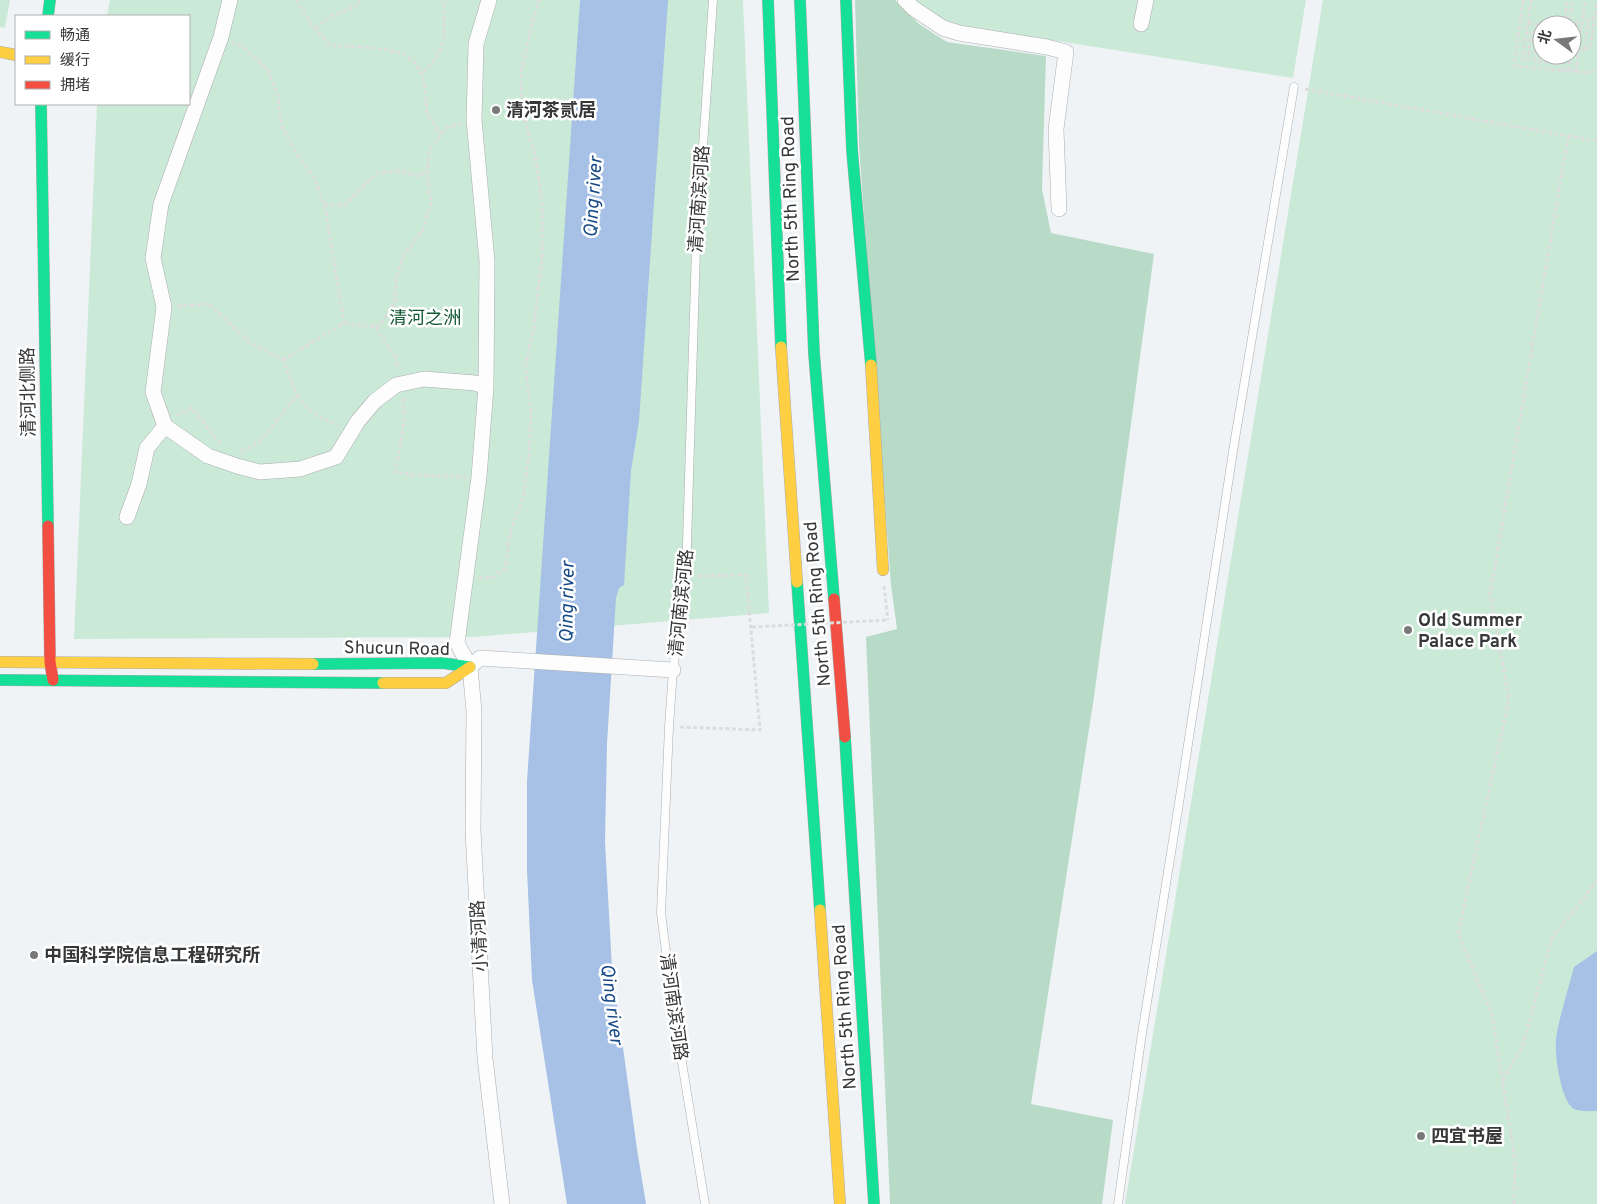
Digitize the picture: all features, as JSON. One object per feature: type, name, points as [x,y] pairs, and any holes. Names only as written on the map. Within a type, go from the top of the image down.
[{"type":"main road","points":[[48,15],[50,0]]},
{"type":"main road","name":"North 5th Ring Road","points":[[768,0],[781,358],[840,1204]]},
{"type":"main road","name":"North 5th Ring Road","points":[[800,0],[814,353],[843,704],[874,1204]]},
{"type":"main road","points":[[846,0],[852,150],[872,375],[882,570]]},
{"type":"main road","points":[[0,52],[15,55]]},
{"type":"main road","name":"清河北侧路","points":[[41,105],[50,662],[53,680]]},
{"type":"main road","name":"Shucun Road","points":[[0,662],[253,665],[443,663],[470,667]]},
{"type":"main road","name":"Shucun Road","points":[[0,680],[446,683],[470,667]]},
{"type":"street","points":[[230,0],[221,37],[161,204],[153,258],[164,307],[153,392],[165,426],[208,456],[260,472],[300,470],[336,457],[358,421],[375,401],[396,385],[424,379],[475,384],[486,387]]},
{"type":"street","points":[[489,0],[476,44],[474,120],[487,261],[486,387],[479,477],[457,643],[470,667],[480,658],[500,658],[673,670]]},
{"type":"street","points":[[905,0],[913,8],[943,28],[959,33],[1030,44],[1066,52],[1056,129],[1059,208]]},
{"type":"street","points":[[1142,24],[1146,0]]},
{"type":"street","points":[[126,517],[139,484],[147,448],[165,426]]},
{"type":"street","name":"小清河路","points":[[470,667],[474,711],[473,830],[485,1058],[502,1204]]},
{"type":"lane","name":"清河南滨河路","points":[[705,1204],[674,1013],[661,913],[673,670],[686,576],[696,248],[713,0]]},
{"type":"lane","points":[[1118,1204],[1141,1040],[1180,803],[1234,444],[1294,87]]},
{"type":"path","points":[[296,0],[315,28],[330,45],[375,48],[402,53],[417,64],[424,81],[427,114],[442,135]]},
{"type":"path","points":[[315,28],[332,16],[358,5],[359,0]]},
{"type":"path","points":[[423,72],[435,61],[444,39],[444,4],[442,0]]},
{"type":"path","points":[[466,577],[492,578],[506,568],[511,530],[522,498],[529,455],[531,412],[525,368],[534,326],[542,257],[542,202],[536,160],[521,105],[521,72],[539,0]]},
{"type":"path","points":[[1521,0],[1514,66],[1588,73],[1597,70]]},
{"type":"path","points":[[1531,0],[1522,59],[1528,60],[1532,30]]},
{"type":"path","points":[[1565,15],[1567,0]]},
{"type":"path","points":[[1570,15],[1572,0]]},
{"type":"path","points":[[1582,22],[1585,0]]},
{"type":"path","points":[[1595,16],[1588,20],[1584,50],[1590,48],[1597,6]]},
{"type":"path","points":[[1528,23],[1532,24]]},
{"type":"path","points":[[221,37],[243,47],[268,70],[278,96],[281,125],[295,151],[316,181],[324,205],[344,323]]},
{"type":"path","points":[[1545,69],[1546,65]]},
{"type":"path","points":[[1563,71],[1564,65]]},
{"type":"path","points":[[1569,71],[1570,65]]},
{"type":"path","points":[[1576,72],[1577,65]]},
{"type":"path","points":[[1294,87],[1597,141]]},
{"type":"path","points":[[375,326],[382,322],[396,302],[396,280],[402,257],[422,230],[431,204],[428,171],[429,150],[447,128],[474,120]]},
{"type":"path","points":[[1514,1204],[1515,1160],[1492,1015],[1458,933],[1510,699],[1490,595],[1568,137]]},
{"type":"path","points":[[324,205],[345,205],[377,173],[397,171],[418,176],[428,171]]},
{"type":"path","points":[[164,307],[209,304],[249,342],[283,360],[298,395],[308,411],[323,420],[353,430]]},
{"type":"path","points":[[232,449],[242,452],[259,442],[298,395]]},
{"type":"path","points":[[165,426],[190,408],[199,415],[210,434],[223,446]]},
{"type":"path","points":[[752,628],[888,620],[882,570]]},
{"type":"path","points":[[669,726],[760,730],[746,575],[686,576]]},
{"type":"path","points":[[1503,1081],[1523,1045],[1552,938],[1597,881]]},
{"type":"green space","points":[[0,0],[10,0],[5,28],[0,27]]},
{"type":"green space","name":"清河之洲","points":[[110,0],[743,0],[769,613],[473,637],[74,639],[97,105],[190,105],[190,15],[107,15]]},
{"type":"green space","points":[[855,0],[895,0],[919,24],[947,42],[1046,56],[1042,189],[1051,233],[1154,254],[1094,697],[1031,1104],[1113,1120],[1102,1204],[890,1204],[866,637],[897,629],[891,585],[859,146]]},
{"type":"green space","points":[[915,0],[1306,0],[1293,78],[950,24]]},
{"type":"green space","name":"Old Summer Palace Park","points":[[1323,0],[1597,0],[1597,1204],[1125,1204]]},
{"type":"water","name":"Qing river","points":[[580,0],[668,0],[639,421],[631,471],[624,585],[619,588],[616,598],[607,744],[605,842],[612,968],[646,1204],[567,1204],[532,980],[527,870],[527,781]]},
{"type":"water","points":[[1597,951],[1597,1111],[1583,1111],[1574,1109],[1569,1105],[1565,1097],[1557,1065],[1556,1039],[1574,967]]},
{"type":"traffic: fast","points":[[48,15],[50,0]]},
{"type":"traffic: fast","points":[[768,0],[781,347]]},
{"type":"traffic: fast","points":[[800,0],[814,353],[834,599]]},
{"type":"traffic: fast","points":[[846,0],[852,150],[871,365]]},
{"type":"traffic: fast","points":[[41,105],[48,526]]},
{"type":"traffic: fast","points":[[797,582],[820,910]]},
{"type":"traffic: fast","points":[[313,664],[443,663],[470,667]]},
{"type":"traffic: fast","points":[[0,680],[383,683]]},
{"type":"traffic: fast","points":[[845,737],[874,1204]]},
{"type":"traffic: slow","points":[[0,52],[15,55]]},
{"type":"traffic: slow","points":[[781,347],[797,582]]},
{"type":"traffic: slow","points":[[871,365],[883,570]]},
{"type":"traffic: slow","points":[[0,662],[313,664]]},
{"type":"traffic: slow","points":[[383,683],[446,683],[470,667]]},
{"type":"traffic: slow","points":[[820,910],[840,1204]]},
{"type":"traffic: jam","points":[[48,526],[50,662],[53,680]]},
{"type":"traffic: jam","points":[[834,599],[845,737]]},
{"type":"place","name":"清河·茶贰居","points":[[496,110]]},
{"type":"place","name":"Old Summer Palace Park","points":[[1408,630]]},
{"type":"place","name":"中国科学院信息工程研究所","points":[[34,955]]},
{"type":"place","name":"四宜书屋","points":[[1421,1136]]}]
